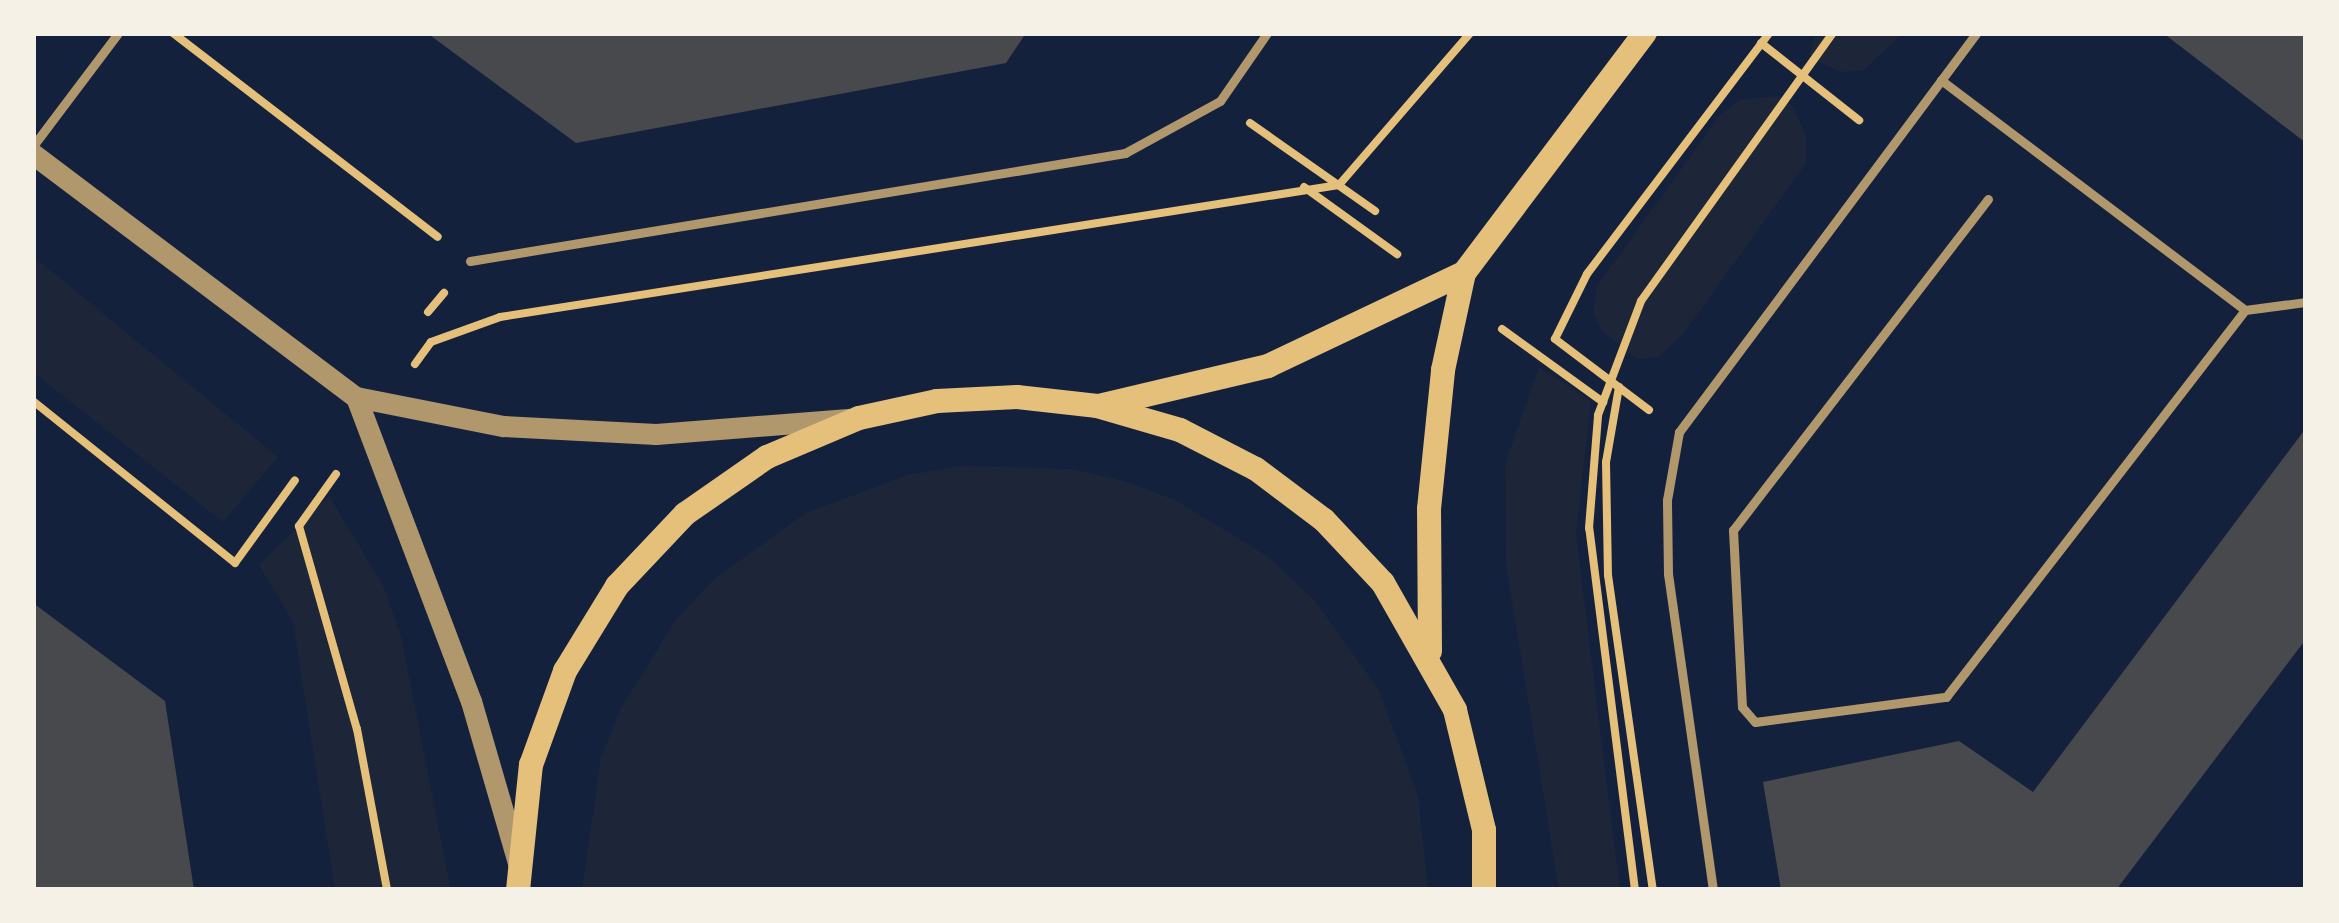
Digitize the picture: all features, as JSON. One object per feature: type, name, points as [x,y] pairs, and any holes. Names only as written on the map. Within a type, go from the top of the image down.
[{"type":"main road","points":[[1430,654],[1429,508],[1443,370],[1464,273],[1645,33]]},
{"type":"main road","points":[[1097,406],[1268,366],[1464,273]]},
{"type":"main road","points":[[518,890],[531,765],[565,670],[617,586],[685,514],[767,457],[859,418],[997,398],[1097,406],[1180,430],[1256,469],[1324,520],[1383,583],[1430,654],[1474,769],[1484,830],[1484,890]]},
{"type":"street","points":[[33,150],[356,397],[503,426],[656,434],[859,418]]},
{"type":"street","points":[[356,397],[472,700],[518,863]]},
{"type":"street","points":[[1484,830],[1496,890]]},
{"type":"lane","points":[[33,150],[118,33]]},
{"type":"lane","points":[[470,262],[1125,153],[1220,101],[1268,33]]},
{"type":"lane","points":[[1713,890],[1668,574],[1667,500],[1678,432],[1976,33]]},
{"type":"lane","points":[[1941,80],[2245,310],[2306,302]]},
{"type":"lane","points":[[1988,200],[1733,530],[1742,707],[1755,722],[1946,697],[2245,310]]},
{"type":"path","points":[[173,33],[470,262]]},
{"type":"path","points":[[386,404],[431,342],[500,317],[1339,184],[1470,33]]},
{"type":"path","points":[[1678,432],[1555,339],[1587,274],[1769,33]]},
{"type":"path","points":[[1635,890],[1589,528],[1598,415],[1614,385],[1641,302],[1833,33]]},
{"type":"path","points":[[1761,44],[1892,146]]},
{"type":"path","points":[[1220,101],[1375,211]]},
{"type":"path","points":[[1614,385],[1606,462],[1608,575],[1654,890]]},
{"type":"path","points":[[33,401],[235,562],[295,480]]},
{"type":"path","points":[[369,428],[299,526],[358,729],[387,890]]},
{"type":"shaded area","points":[[1816,33],[1903,33],[1864,70],[1841,72],[1809,57]]},
{"type":"shaded area","points":[[1778,96],[1794,108],[1807,139],[1806,163],[1683,334],[1658,357],[1637,359],[1601,330],[1593,311],[1597,286],[1720,115],[1740,100]]},
{"type":"shaded area","points":[[33,256],[278,457],[223,522],[33,372]]},
{"type":"shaded area","points":[[1539,367],[1591,401],[1576,534],[1620,890],[1559,890],[1506,564],[1505,464]]},
{"type":"shaded area","points":[[962,466],[1072,469],[1124,481],[1175,500],[1269,557],[1315,601],[1379,690],[1418,796],[1428,890],[582,890],[601,758],[621,708],[676,620],[714,579],[806,513],[908,475]]},
{"type":"shaded area","points":[[329,496],[383,585],[401,637],[451,890],[335,890],[293,622],[259,565]]},
{"type":"building","points":[[427,33],[1026,33],[1006,63],[576,143]]},
{"type":"building","points":[[2163,33],[2306,33],[2306,143],[2210,69]]},
{"type":"building","points":[[2306,428],[2306,639],[2116,890],[1781,890],[1763,782],[1959,741],[2033,792]]},
{"type":"building","points":[[33,603],[165,701],[194,890],[33,890]]}]
